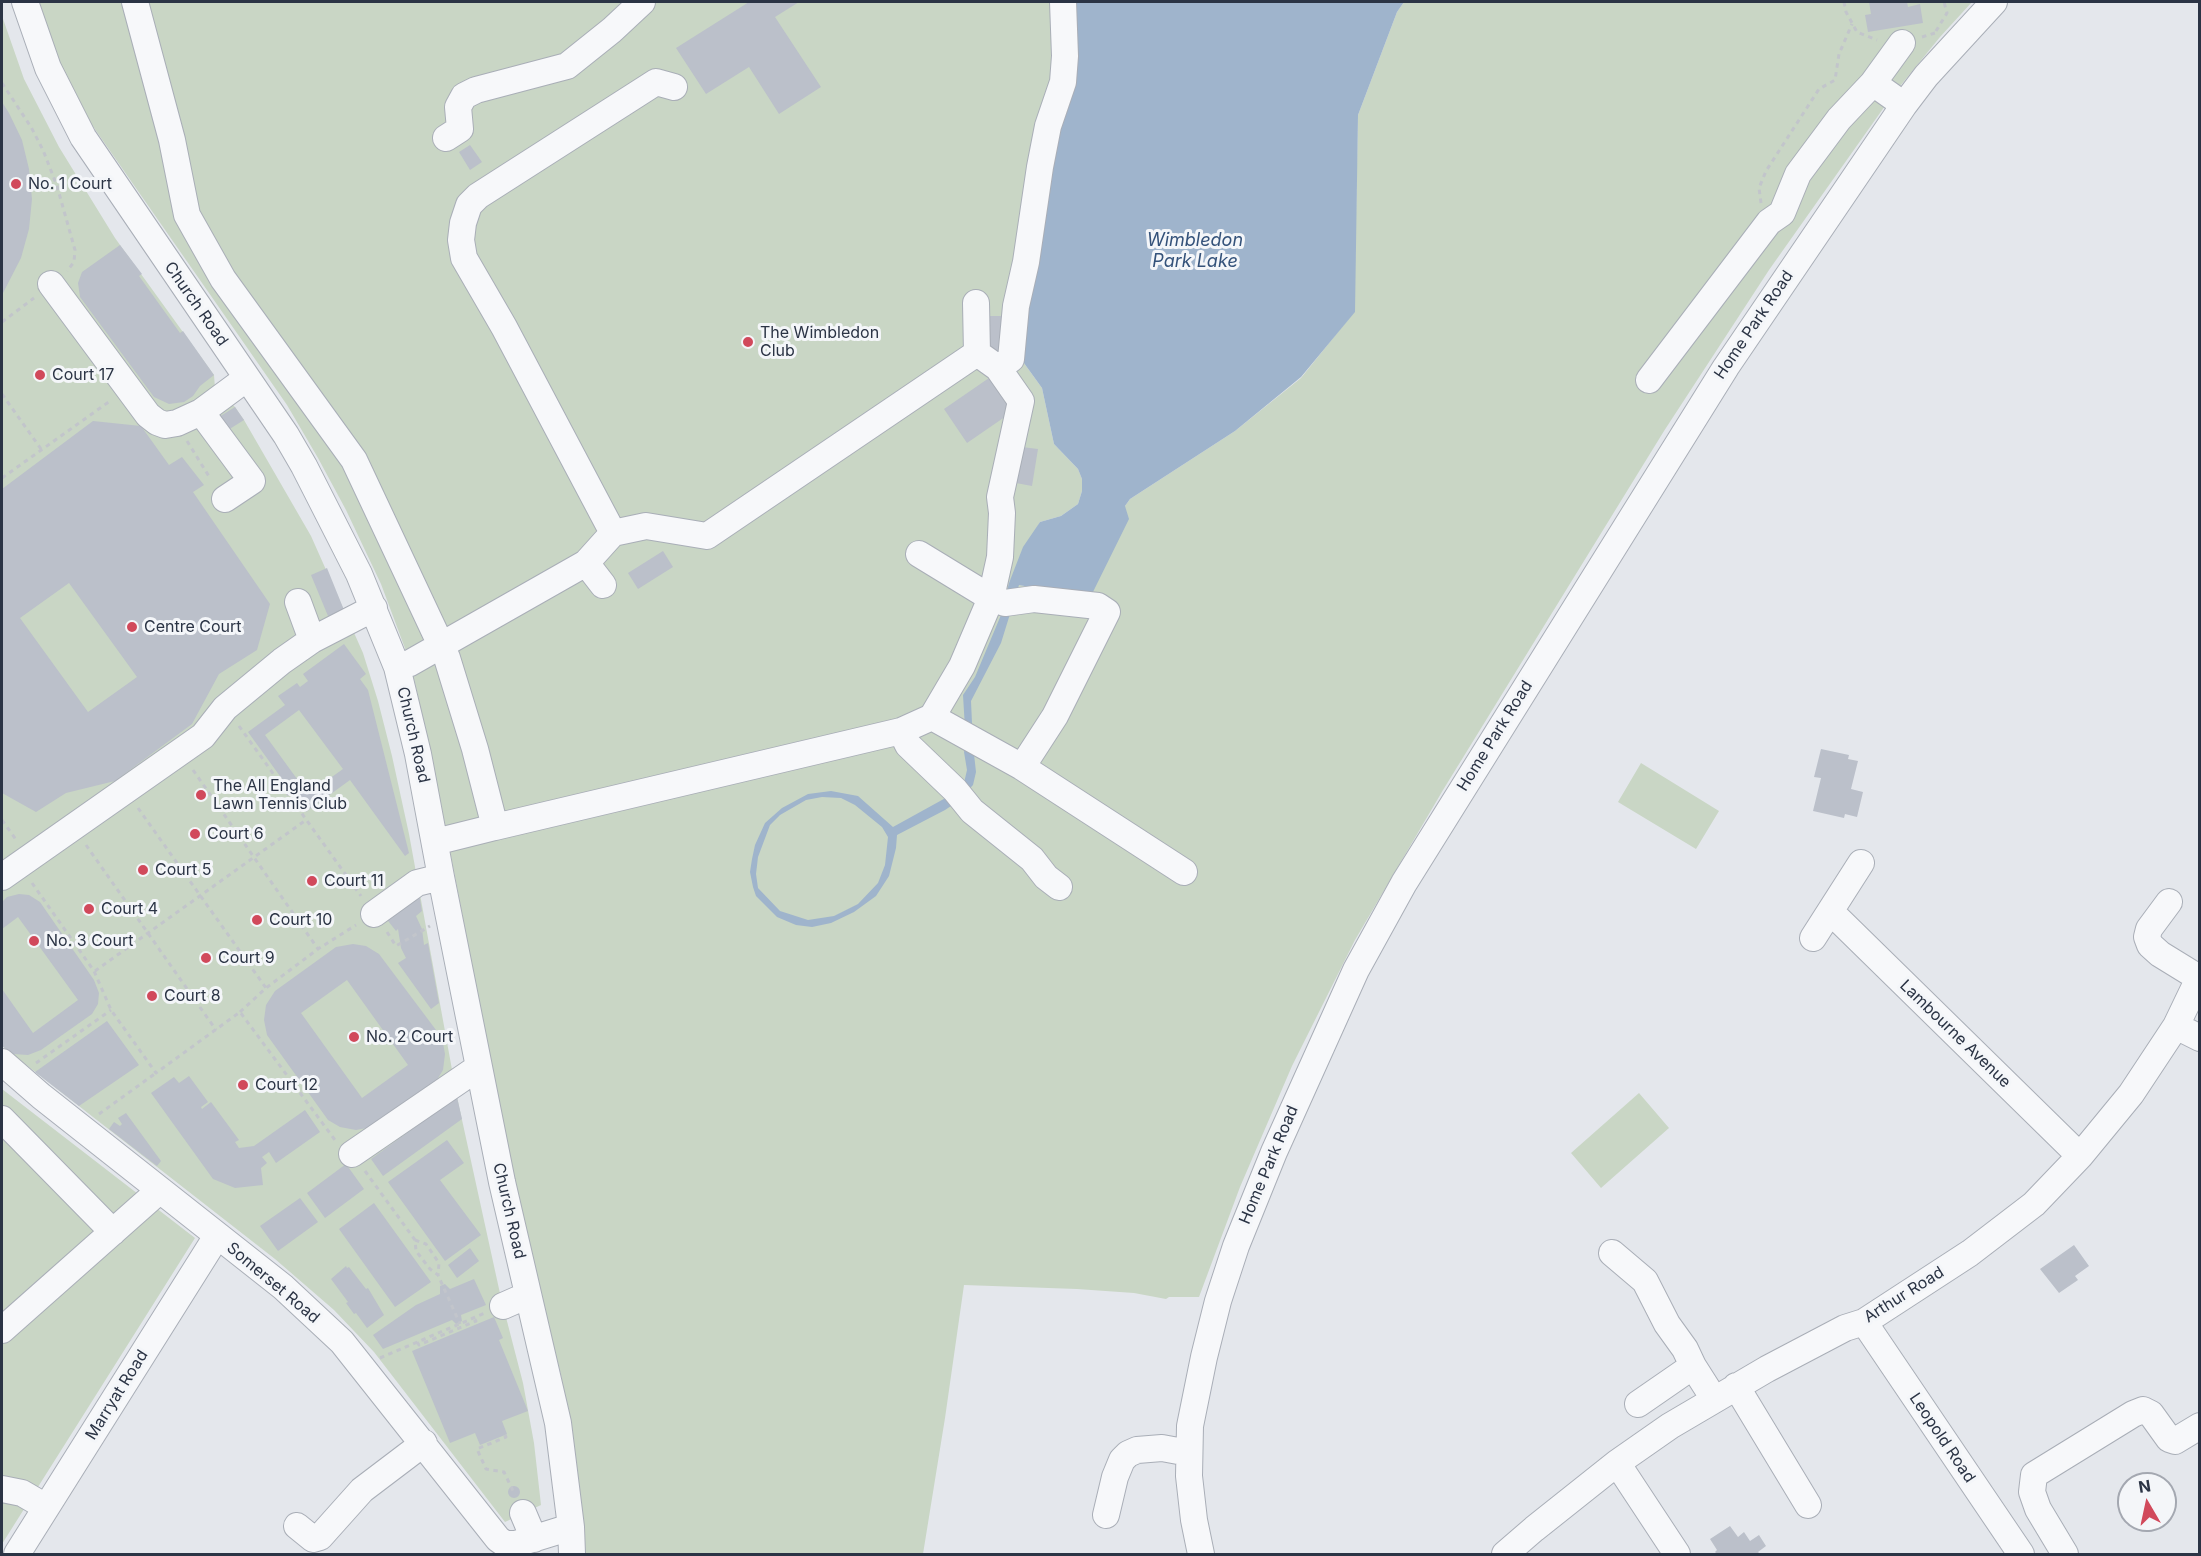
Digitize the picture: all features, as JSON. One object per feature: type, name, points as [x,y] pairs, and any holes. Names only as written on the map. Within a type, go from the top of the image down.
[{"type":"street","name":"Church Road","points":[[25,2],[48,68],[83,137],[286,435],[321,497],[374,608],[397,667],[418,754],[502,1182],[558,1423],[571,1527],[572,1554]]},
{"type":"street","points":[[135,2],[172,140],[187,215],[223,279],[354,460],[407,568],[447,658],[475,749],[495,827]]},
{"type":"street","points":[[446,138],[460,129],[458,107],[464,96],[476,90],[567,66],[612,30],[642,2]]},
{"type":"street","points":[[998,368],[1011,359],[1017,306],[1040,167],[1048,126],[1063,82],[1065,56],[1062,2]]},
{"type":"street","name":"Home Park Road","points":[[1197,1554],[1188,1476],[1190,1426],[1218,1301],[1236,1246],[1314,1059],[1356,970],[1404,883],[1726,367],[1904,105],[1926,76],[1994,2]]},
{"type":"street","points":[[1649,380],[1775,217],[1798,174],[1839,119],[1873,83],[1902,43]]},
{"type":"street","points":[[613,533],[504,327],[468,266],[462,248],[461,232],[469,205],[489,187],[656,82],[674,87]]},
{"type":"street","points":[[1873,83],[1904,105]]},
{"type":"street","points":[[1775,217],[1801,219],[1819,228]]},
{"type":"street","points":[[51,284],[148,415],[157,422],[165,425],[177,423],[201,412],[247,378]]},
{"type":"street","points":[[976,303],[976,353]]},
{"type":"street","points":[[397,667],[410,663],[441,646],[586,563],[613,533],[646,526],[707,536],[976,353]]},
{"type":"street","points":[[435,842],[901,731],[932,717],[962,666],[992,598],[1000,557],[1002,513],[1000,497],[1021,401],[998,368],[976,353]]},
{"type":"street","points":[[201,412],[252,481],[225,500]]},
{"type":"street","points":[[919,554],[947,564],[992,598],[1005,603],[1034,599],[1069,602],[1098,606],[1107,612],[1055,716],[1022,767]]},
{"type":"street","points":[[586,563],[603,585]]},
{"type":"street","points":[[298,602],[312,640]]},
{"type":"street","points":[[16,866],[203,736],[225,708],[282,661],[312,640],[374,608]]},
{"type":"street","points":[[932,717],[1022,767],[1184,872]]},
{"type":"street","points":[[901,731],[908,745],[959,795],[972,811],[1032,859],[1046,877],[1059,887]]},
{"type":"street","points":[[1813,938],[1861,863]]},
{"type":"street","points":[[374,914],[417,883],[441,877]]},
{"type":"street","points":[[2169,902],[2149,929],[2147,937],[2150,945],[2154,950],[2199,977]]},
{"type":"street","name":"Lambourne Avenue","points":[[1831,912],[2080,1155]]},
{"type":"street","name":"Arthur Road","points":[[1505,1554],[1617,1463],[1670,1426],[1736,1386],[1845,1328],[1864,1322],[1970,1253],[2025,1211],[2080,1155],[2131,1094],[2176,1026],[2199,977]]},
{"type":"street","points":[[2176,1026],[2199,1038]]},
{"type":"street","name":"Somerset Road","points":[[2,1062],[41,1096],[283,1287],[342,1342],[370,1362],[424,1443],[490,1531],[507,1549],[516,1544],[571,1527]]},
{"type":"street","points":[[352,1154],[479,1067]]},
{"type":"street","points":[[2,1119],[113,1232]]},
{"type":"street","points":[[2,1330],[160,1190]]},
{"type":"street","name":"Marryat Road","points":[[17,1554],[217,1236]]},
{"type":"street","points":[[1612,1253],[1645,1281],[1667,1324],[1685,1349],[1714,1399]]},
{"type":"street","points":[[503,1306],[528,1295]]},
{"type":"street","name":"Leopold Road","points":[[1864,1322],[2020,1554]]},
{"type":"street","points":[[1638,1404],[1693,1366]]},
{"type":"street","points":[[1736,1386],[1808,1505]]},
{"type":"street","points":[[2065,1554],[2038,1509],[2032,1492],[2034,1475],[2143,1410],[2151,1414],[2169,1439],[2175,1441],[2199,1426]]},
{"type":"street","points":[[297,1526],[313,1539],[320,1537],[362,1490],[424,1443]]},
{"type":"street","points":[[1106,1515],[1114,1477],[1122,1460],[1128,1454],[1137,1450],[1162,1448],[1189,1453]]},
{"type":"street","points":[[1617,1463],[1677,1554]]},
{"type":"street","points":[[2,1489],[22,1493],[46,1507]]},
{"type":"street","points":[[523,1513],[534,1539]]},
{"type":"path","points":[[1935,33],[1947,13],[1944,2]]},
{"type":"path","points":[[1775,217],[1760,200],[1759,188],[1762,180],[1819,89],[1835,80],[1839,54],[1852,24]]},
{"type":"path","points":[[2,83],[43,150],[75,250],[74,262],[68,270],[2,322]]},
{"type":"path","points":[[2,478],[128,388]]},
{"type":"path","points":[[2,394],[41,449]]},
{"type":"path","points":[[198,460],[210,478]]},
{"type":"path","points":[[225,708],[396,946],[425,927]]},
{"type":"path","points":[[180,751],[318,950]]},
{"type":"path","points":[[125,790],[266,987]]},
{"type":"path","points":[[2,820],[16,866],[94,971],[111,1010],[156,1073]]},
{"type":"path","points":[[94,971],[306,820]]},
{"type":"path","points":[[73,826],[216,1030]]},
{"type":"path","points":[[94,1118],[240,1012],[266,987],[374,914]]},
{"type":"path","points":[[35,1064],[111,1010]]},
{"type":"path","points":[[240,1012],[331,1137],[352,1154],[415,1240],[416,1251],[430,1269],[438,1275]]},
{"type":"path","points":[[415,1240],[426,1244],[439,1263],[438,1275],[460,1327]]},
{"type":"path","points":[[370,1362],[460,1327],[474,1318],[503,1306]]},
{"type":"path","points":[[505,1435],[506,1437],[477,1449],[486,1469],[506,1475],[523,1513]]},
{"type":"green space","points":[[38,2],[1059,2],[1060,9],[1016,352],[1042,388],[1054,444],[1078,469],[1082,479],[1082,491],[1078,504],[1061,516],[1040,522],[1009,583],[1090,598],[1125,506],[1130,499],[1235,431],[1301,378],[1354,312],[1358,115],[1397,12],[1404,2],[1972,2],[1892,96],[1769,270],[1664,431],[1443,790],[1355,940],[1292,1066],[1240,1187],[1199,1297],[1169,1297],[1166,1299],[1134,1293],[1077,1289],[964,1285],[923,1554],[582,1554],[574,1445],[561,1375],[539,1291],[501,1115],[433,763],[406,651],[381,584],[318,458],[287,405],[85,115],[63,75]]},
{"type":"green space","name":"The All England Lawn Tennis Club","points":[[2,16],[24,79],[59,147],[115,238],[214,375],[215,388],[235,407],[244,420],[311,536],[363,653],[392,756],[409,834],[457,1097],[501,1298],[523,1383],[534,1443],[541,1505],[505,1522],[374,1352],[334,1310],[275,1259],[2,1046]]},
{"type":"green space","points":[[1641,763],[1719,811],[1696,849],[1618,802]]},
{"type":"green space","points":[[2,1089],[195,1238],[2,1544]]},
{"type":"green space","points":[[1639,1093],[1669,1128],[1601,1188],[1571,1153]]},
{"type":"water","name":"Wimbledon Park Lake","points":[[1065,2],[1404,2],[1397,12],[1358,115],[1355,312],[1301,377],[1235,431],[1130,499],[1125,506],[1129,519],[1090,598],[1019,585],[1001,643],[971,701],[976,772],[973,785],[957,802],[945,810],[897,835],[889,876],[876,896],[854,912],[831,923],[812,927],[796,925],[777,917],[756,896],[753,887],[750,872],[752,859],[755,845],[765,823],[782,808],[808,794],[831,791],[858,796],[893,827],[951,795],[964,783],[967,770],[964,752],[966,745],[963,695],[975,677],[1001,615],[1009,583],[1023,547],[1040,522],[1061,516],[1078,504],[1082,491],[1082,479],[1078,469],[1054,444],[1042,388],[1016,352]],"holes":[[[822,797],[841,798],[855,805],[882,827],[888,837],[885,865],[878,883],[858,904],[834,916],[808,920],[780,911],[758,888],[756,874],[758,857],[770,825],[780,815],[806,800]]]},
{"type":"building","points":[[749,2],[799,2],[775,17],[821,87],[779,114],[749,67],[706,94],[676,48]]},
{"type":"building","points":[[1869,2],[1907,2],[1908,7],[1920,4],[1923,23],[1868,32],[1865,15],[1871,14]]},
{"type":"building","name":"No. 1 Court","points":[[2,102],[22,140],[29,169],[32,199],[29,229],[21,258],[2,295]]},
{"type":"building","points":[[470,145],[482,162],[470,170],[459,152]]},
{"type":"building","points":[[120,245],[142,274],[139,276],[180,333],[183,331],[214,375],[184,402],[169,404],[154,397],[80,297],[78,283],[82,272]]},
{"type":"building","points":[[990,316],[1007,316],[1007,357],[990,357]]},
{"type":"building","points":[[989,378],[1012,412],[967,443],[944,409]]},
{"type":"building","points":[[235,407],[244,420],[228,430],[219,417]]},
{"type":"building","name":"Centre Court","points":[[93,421],[141,426],[169,465],[182,457],[204,485],[193,492],[270,604],[257,650],[219,674],[192,724],[115,781],[66,793],[36,812],[2,793],[2,489]],"holes":[[[69,583],[137,677],[88,712],[20,618]]]},
{"type":"building","points":[[1022,447],[1038,449],[1032,486],[1016,483]]},
{"type":"building","points":[[663,551],[673,567],[638,589],[628,573]]},
{"type":"building","points":[[327,568],[344,610],[328,616],[311,575]]},
{"type":"building","points":[[344,644],[366,674],[360,679],[368,690],[409,853],[405,856],[350,780],[306,812],[248,732],[285,705],[278,696],[297,683],[300,687],[308,681],[303,674]],"holes":[[[299,710],[343,769],[308,794],[265,735]]]},
{"type":"building","points":[[1821,749],[1849,755],[1848,759],[1858,761],[1851,789],[1863,792],[1857,817],[1845,814],[1844,818],[1813,811],[1821,778],[1814,777]]},
{"type":"building","points":[[419,893],[422,911],[416,916],[422,929],[424,945],[428,943],[439,1003],[431,1009],[398,963],[406,958],[401,948],[398,929],[396,931],[385,917]]},
{"type":"building","points":[[19,894],[29,895],[40,902],[94,980],[99,993],[98,1004],[92,1014],[41,1050],[28,1055],[13,1054],[2,1046],[2,989],[33,1033],[78,1000],[18,917],[2,929],[2,902],[7,897]]},
{"type":"building","name":"No. 2 Court","points":[[353,944],[366,946],[379,954],[442,1038],[445,1054],[443,1070],[435,1083],[372,1127],[356,1130],[340,1127],[328,1120],[267,1035],[264,1020],[266,1005],[275,991],[336,947]],"holes":[[[347,980],[408,1065],[362,1098],[301,1013]]]},
{"type":"building","points":[[107,1021],[139,1065],[79,1106],[35,1072]]},
{"type":"building","points":[[189,1076],[208,1102],[201,1107],[202,1109],[211,1102],[239,1140],[235,1142],[239,1148],[254,1146],[305,1110],[320,1132],[276,1163],[269,1152],[262,1157],[267,1163],[261,1168],[263,1185],[235,1188],[213,1179],[151,1093],[174,1077],[179,1083]]},
{"type":"building","points":[[457,1097],[462,1119],[383,1176],[371,1159]]},
{"type":"building","points":[[126,1113],[161,1161],[157,1166],[109,1129],[114,1122],[120,1126],[122,1124],[118,1118]]},
{"type":"building","points":[[447,1140],[464,1163],[440,1180],[481,1235],[445,1261],[388,1182]]},
{"type":"building","points":[[346,1164],[364,1189],[325,1218],[307,1193]]},
{"type":"building","points":[[300,1198],[318,1222],[278,1251],[260,1226]]},
{"type":"building","points":[[374,1203],[431,1282],[395,1307],[339,1229]]},
{"type":"building","points":[[2074,1245],[2089,1266],[2075,1276],[2078,1280],[2059,1293],[2040,1269]]},
{"type":"building","points":[[470,1248],[479,1261],[457,1278],[448,1265]]},
{"type":"building","points":[[346,1266],[366,1289],[368,1288],[384,1315],[367,1328],[356,1313],[354,1314],[331,1279]]},
{"type":"building","points":[[474,1279],[486,1305],[461,1315],[462,1321],[456,1324],[452,1320],[383,1349],[373,1335],[416,1305],[440,1294],[440,1286],[445,1284],[450,1289]]},
{"type":"building","points":[[494,1317],[503,1338],[499,1340],[528,1411],[502,1421],[507,1434],[505,1435],[480,1445],[475,1433],[450,1443],[412,1351]]},
{"type":"building","points":[[516,1486],[520,1492],[516,1498],[512,1498],[508,1490]]},
{"type":"building","points":[[1730,1526],[1738,1537],[1744,1532],[1750,1541],[1759,1535],[1766,1546],[1758,1552],[1760,1554],[1717,1554],[1710,1539]]},
{"type":"place","name":"No. 1 Court","points":[[16,184]]},
{"type":"place","name":"The Wimbledon Club","points":[[748,342]]},
{"type":"place","name":"Court 17","points":[[40,375]]},
{"type":"place","name":"Centre Court","points":[[132,627]]},
{"type":"place","name":"The All England Lawn Tennis Club","points":[[201,795]]},
{"type":"place","name":"Court 6","points":[[195,834]]},
{"type":"place","name":"Court 5","points":[[143,870]]},
{"type":"place","name":"Court 11","points":[[312,881]]},
{"type":"place","name":"Court 4","points":[[89,909]]},
{"type":"place","name":"Court 10","points":[[257,920]]},
{"type":"place","name":"No. 3 Court","points":[[34,941]]},
{"type":"place","name":"Court 9","points":[[206,958]]},
{"type":"place","name":"Court 8","points":[[152,996]]},
{"type":"place","name":"No. 2 Court","points":[[354,1037]]},
{"type":"place","name":"Court 12","points":[[243,1085]]}]
